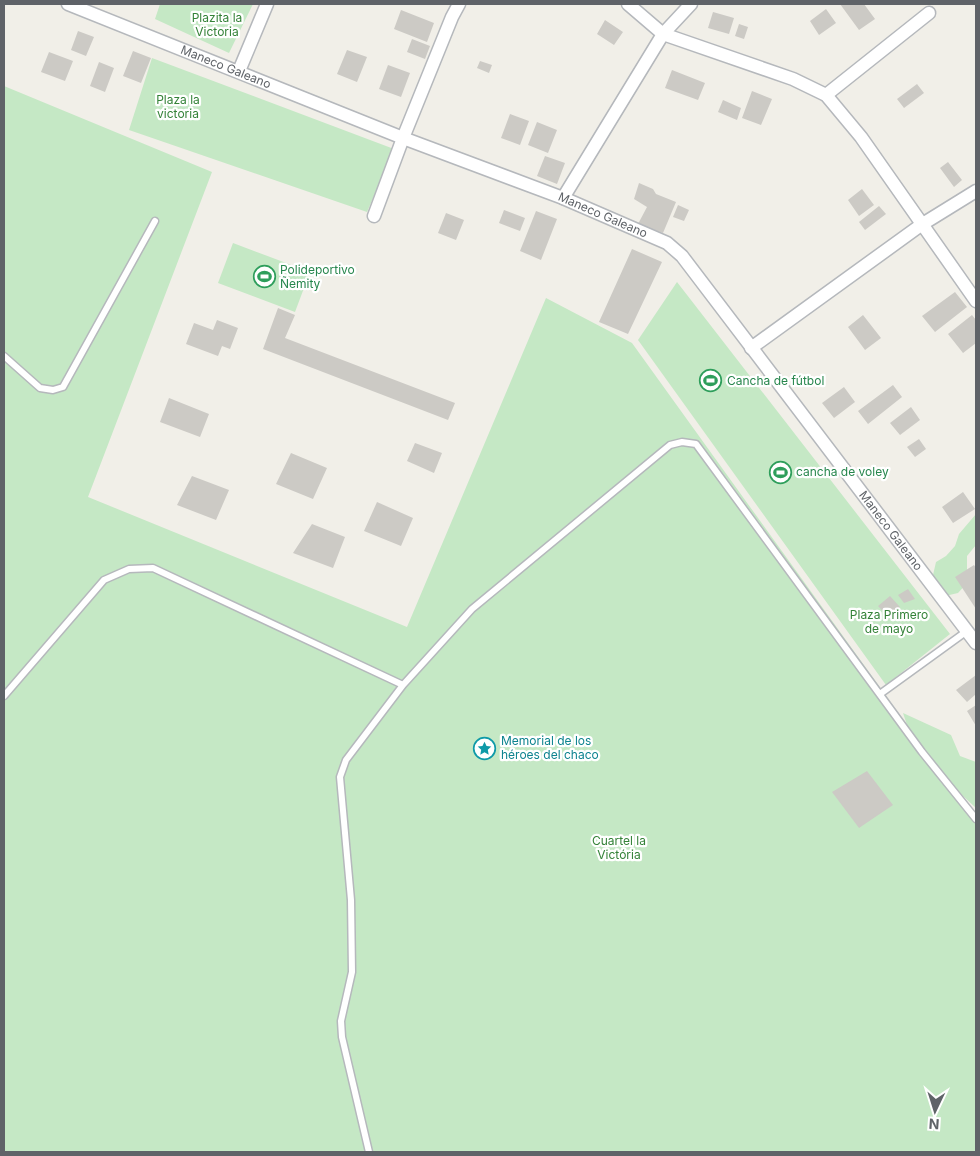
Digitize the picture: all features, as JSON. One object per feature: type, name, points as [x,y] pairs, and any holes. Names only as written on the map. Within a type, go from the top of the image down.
[{"type":"street","name":"Maneco Galeano","points":[[68,4],[403,138],[564,198],[667,243],[682,256],[751,348],[972,628],[976,643]]},
{"type":"street","points":[[238,71],[267,4]]},
{"type":"street","points":[[374,216],[452,17],[460,4]]},
{"type":"street","points":[[628,4],[663,34],[793,79],[826,95],[861,136],[976,301]]},
{"type":"street","points":[[564,198],[663,34],[691,4]]},
{"type":"street","points":[[826,95],[929,13]]},
{"type":"street","points":[[751,348],[922,225],[976,191]]},
{"type":"lane","points":[[4,356],[40,388],[53,390],[63,387],[155,221]]},
{"type":"lane","points":[[369,1152],[342,1037],[341,1021],[352,972],[351,900],[340,777],[346,760],[404,685],[472,609],[670,445],[682,442],[696,444],[922,752],[976,819]]},
{"type":"lane","points":[[4,696],[104,580],[129,569],[153,568],[404,685]]},
{"type":"lane","points":[[880,694],[972,628]]},
{"type":"green space","name":"Plazita la Victoria","points":[[160,4],[253,4],[229,53],[155,19]]},
{"type":"green space","name":"Plaza la victoria","points":[[152,58],[394,149],[367,212],[129,130]]},
{"type":"green space","name":"Cuartel la Victória","points":[[4,86],[212,172],[88,497],[407,627],[546,298],[632,343],[907,725],[903,713],[951,735],[960,756],[976,762],[976,808],[950,784],[976,821],[976,1152],[4,1152]]},
{"type":"green space","name":"Polideportivo Ñemity","points":[[233,243],[310,272],[295,312],[218,283]]},
{"type":"green space","name":"Plaza Primero de mayo","points":[[677,282],[950,634],[886,685],[638,340]]},
{"type":"green space","points":[[976,514],[976,545],[967,556],[967,583],[958,593],[945,596],[933,575],[936,562],[946,556],[955,546],[959,534]]},
{"type":"building","points":[[840,4],[864,4],[875,19],[859,30]]},
{"type":"building","points":[[826,9],[836,23],[819,35],[810,21]]},
{"type":"building","points":[[401,10],[434,23],[427,42],[394,29]]},
{"type":"building","points":[[713,12],[734,18],[729,34],[708,28]]},
{"type":"building","points":[[605,20],[623,32],[614,45],[597,34]]},
{"type":"building","points":[[739,24],[748,27],[744,39],[735,36]]},
{"type":"building","points":[[78,31],[94,37],[86,56],[71,50]]},
{"type":"building","points":[[412,39],[430,46],[425,59],[407,52]]},
{"type":"building","points":[[347,50],[367,57],[357,82],[337,74]]},
{"type":"building","points":[[133,51],[151,58],[141,83],[123,76]]},
{"type":"building","points":[[49,52],[73,61],[65,81],[41,72]]},
{"type":"building","points":[[480,61],[492,65],[489,73],[477,68]]},
{"type":"building","points":[[99,62],[114,68],[105,92],[90,86]]},
{"type":"building","points":[[388,65],[410,73],[401,97],[379,89]]},
{"type":"building","points":[[672,70],[705,83],[698,100],[665,88]]},
{"type":"building","points":[[917,84],[924,93],[904,108],[897,99]]},
{"type":"building","points":[[752,91],[772,99],[761,125],[742,118]]},
{"type":"building","points":[[723,100],[741,108],[737,120],[718,112]]},
{"type":"building","points":[[510,114],[529,121],[520,145],[501,138]]},
{"type":"building","points":[[537,122],[557,130],[548,153],[528,145]]},
{"type":"building","points":[[545,156],[565,163],[557,184],[537,176]]},
{"type":"building","points":[[948,162],[962,180],[954,187],[940,168]]},
{"type":"building","points":[[639,183],[653,189],[656,194],[676,202],[663,233],[638,224],[647,207],[634,199]]},
{"type":"building","points":[[862,189],[874,205],[859,216],[848,200]]},
{"type":"building","points":[[678,205],[689,210],[684,221],[673,217]]},
{"type":"building","points":[[879,206],[886,214],[865,230],[859,222]]},
{"type":"building","points":[[504,210],[525,218],[520,231],[499,223]]},
{"type":"building","points":[[536,211],[557,219],[541,260],[520,251]]},
{"type":"building","points":[[446,213],[464,220],[456,240],[438,233]]},
{"type":"building","points":[[632,249],[662,262],[628,334],[599,322]]},
{"type":"building","points":[[955,292],[967,307],[935,332],[922,316]]},
{"type":"building","points":[[278,308],[295,315],[285,338],[455,403],[448,420],[263,349]]},
{"type":"building","points":[[863,315],[881,338],[865,350],[848,327]]},
{"type":"building","points":[[972,315],[976,320],[976,343],[963,353],[948,334]]},
{"type":"building","points":[[217,320],[238,328],[230,349],[222,346],[218,356],[186,344],[194,323],[213,330]]},
{"type":"building","points":[[893,385],[902,397],[868,424],[858,411]]},
{"type":"building","points":[[844,387],[855,402],[834,418],[822,403]]},
{"type":"building","points":[[169,398],[209,414],[200,437],[160,422]]},
{"type":"building","points":[[911,407],[920,420],[900,435],[890,423]]},
{"type":"building","points":[[919,439],[926,449],[915,457],[907,447]]},
{"type":"building","points":[[415,443],[442,453],[434,473],[407,461]]},
{"type":"building","points":[[291,453],[327,468],[313,499],[276,484]]},
{"type":"building","points":[[192,476],[229,490],[216,520],[177,505]]},
{"type":"building","points":[[963,492],[975,509],[953,523],[942,507]]},
{"type":"building","points":[[377,502],[413,518],[401,546],[364,531]]},
{"type":"building","points":[[312,524],[345,537],[333,568],[293,553]]},
{"type":"building","points":[[974,565],[976,568],[976,609],[955,577]]},
{"type":"building","points":[[908,589],[915,599],[904,603],[898,595]]},
{"type":"building","points":[[890,596],[900,607],[888,617],[878,606]]},
{"type":"building","points":[[976,675],[976,694],[967,702],[956,690]]},
{"type":"building","points":[[976,705],[976,726],[967,711]]},
{"type":"building","points":[[867,771],[893,805],[859,828],[832,792]]},
{"type":"place","name":"Polideportivo Ñemity","points":[[264,277]]},
{"type":"place","name":"Cancha de fútbol","points":[[711,381]]},
{"type":"place","name":"cancha de voley","points":[[780,472]]},
{"type":"place","name":"Memorial de los héroes del chaco","points":[[485,748]]}]
